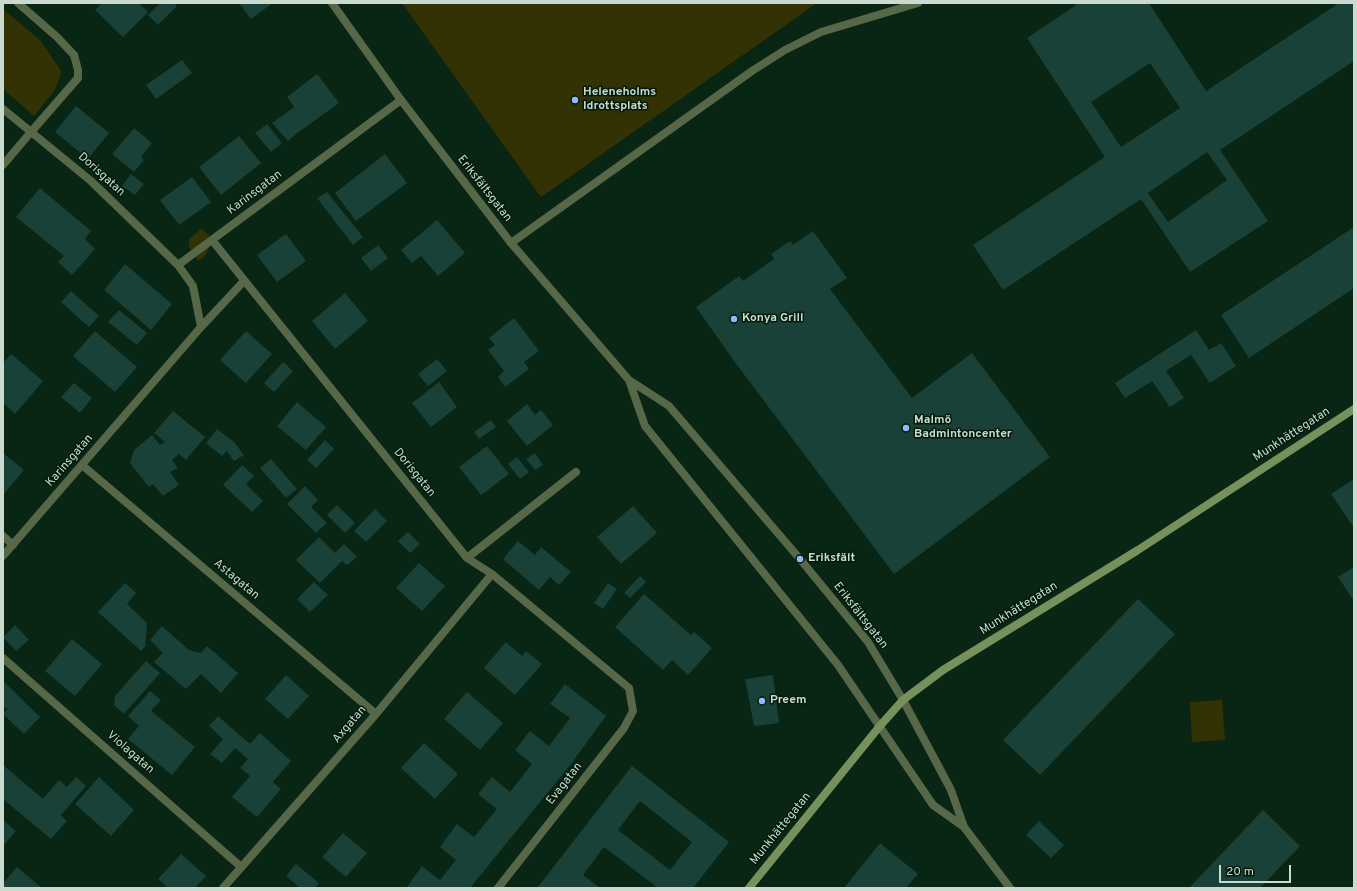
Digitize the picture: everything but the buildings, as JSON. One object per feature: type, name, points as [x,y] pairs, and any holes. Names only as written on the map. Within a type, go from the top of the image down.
[{"type":"main road","name":"Munkhättegatan","points":[[749,888],[879,727],[903,700],[944,670],[1138,550],[1354,408]]},
{"type":"street","points":[[3,165],[78,78],[78,70],[74,55],[18,3]]},
{"type":"street","name":"Eriksfältsgatan","points":[[332,3],[401,100],[511,242],[629,380],[669,406],[800,559],[868,642],[903,700],[952,790],[964,827]]},
{"type":"street","points":[[511,242],[752,71],[785,50],[821,32],[918,3]]},
{"type":"street","name":"Karinsgatan","points":[[178,265],[401,100]]},
{"type":"street","name":"Dorisgatan","points":[[3,109],[91,181],[178,265]]},
{"type":"street","name":"Dorisgatan","points":[[212,240],[467,558],[492,574],[629,688]]},
{"type":"street","points":[[178,265],[193,286],[201,327]]},
{"type":"street","name":"Karinsgatan","points":[[3,556],[201,327],[244,281]]},
{"type":"street","name":"Eriksfältsgatan","points":[[629,380],[645,426],[838,665],[933,805],[964,827],[1010,888]]},
{"type":"street","name":"Astagatan","points":[[82,465],[376,714]]},
{"type":"street","points":[[467,558],[576,472]]},
{"type":"street","points":[[3,536],[13,545]]},
{"type":"street","name":"Axgatan","points":[[223,888],[240,866],[376,714],[492,574]]},
{"type":"street","name":"Violagatan","points":[[3,658],[240,866]]},
{"type":"street","name":"Evagatan","points":[[498,888],[624,728],[633,711],[629,688]]},
{"type":"shaded area","name":"Heleneholms Idrottsplats","points":[[402,3],[817,3],[541,197]]},
{"type":"shaded area","points":[[3,9],[40,40],[62,72],[54,91],[34,116],[3,89]]},
{"type":"shaded area","points":[[201,229],[209,235],[208,247],[205,256],[198,261],[189,247],[189,239]]},
{"type":"shaded area","points":[[1222,700],[1225,740],[1192,742],[1190,702]]},
{"type":"place","name":"Heleneholms Idrottsplats","points":[[575,100]]},
{"type":"place","name":"Konya Grill","points":[[734,319]]},
{"type":"place","name":"Malmö Badmintoncenter","points":[[906,428]]},
{"type":"place","name":"Eriksfält","points":[[800,559]]},
{"type":"place","name":"Preem","points":[[762,701]]}]
